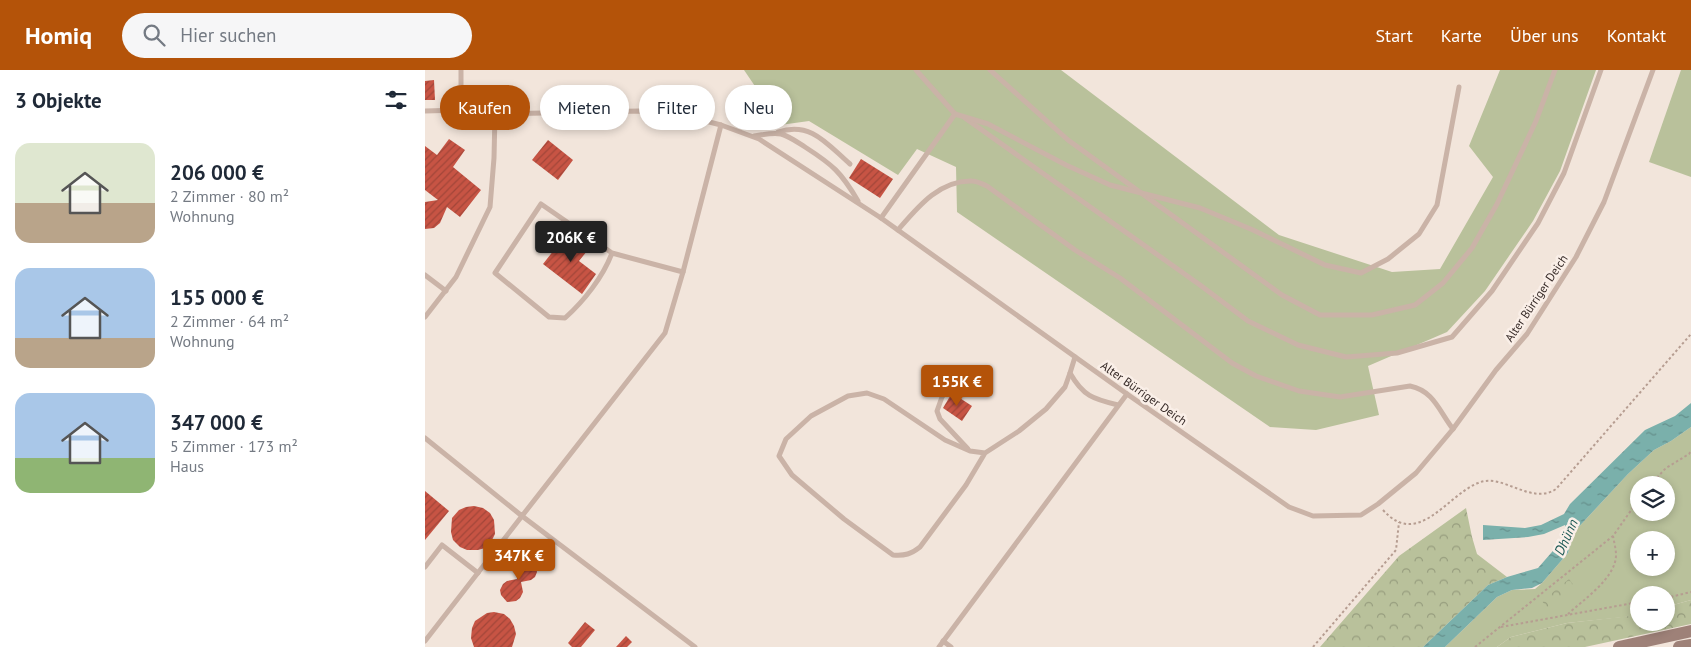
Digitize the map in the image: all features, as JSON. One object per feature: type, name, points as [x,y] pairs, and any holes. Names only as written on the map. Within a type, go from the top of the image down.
[{"type":"main road","points":[[1619,647],[1691,631]]},
{"type":"main road","points":[[1679,647],[1691,645]]},
{"type":"lane","points":[[461,70],[461,85]]},
{"type":"lane","points":[[916,70],[955,114],[988,124],[1065,165],[1110,185],[1200,208],[1253,230],[1325,266],[1361,273],[1388,259],[1419,234],[1437,205],[1459,87]]},
{"type":"lane","points":[[990,70],[1068,140],[1282,295],[1320,315],[1372,315],[1415,305],[1443,283],[1472,248],[1497,204],[1536,121],[1555,70]]},
{"type":"lane","points":[[965,118],[1248,321],[1298,345],[1346,357],[1397,353],[1452,337],[1492,291],[1538,223],[1559,181],[1601,70]]},
{"type":"lane","name":"Alter Bürriger Deich","points":[[530,113],[639,111],[678,114],[721,125],[759,139],[881,218],[1289,507],[1313,516],[1361,515],[1378,504],[1416,473],[1453,429],[1496,370],[1527,334],[1576,257],[1604,202],[1653,70]]},
{"type":"lane","name":"Alter Bürriger Deich","points":[[425,111],[440,111]]},
{"type":"lane","points":[[881,218],[955,114]]},
{"type":"lane","points":[[425,640],[665,333],[683,272],[721,125]]},
{"type":"lane","points":[[752,136],[775,133],[787,129],[811,132],[850,164]]},
{"type":"lane","points":[[425,317],[456,277],[490,207],[495,130]]},
{"type":"lane","points":[[775,133],[783,134],[830,163],[847,182],[859,204]]},
{"type":"lane","points":[[898,230],[920,204],[936,191],[954,184],[973,181],[987,186],[1075,250],[1120,278],[1233,363],[1256,376],[1299,391],[1339,397],[1410,386],[1420,388],[1430,395],[1453,429]]},
{"type":"lane","points":[[612,253],[607,266],[578,306],[565,318],[549,317],[495,273],[541,204],[612,253],[683,272]]},
{"type":"lane","points":[[425,275],[446,291]]},
{"type":"lane","points":[[985,453],[970,451],[945,440],[884,399],[867,393],[847,396],[811,416],[786,439],[779,456],[791,475],[844,519],[893,555],[911,554],[921,547],[967,485],[985,453],[1019,431],[1046,409],[1065,387],[1075,357]]},
{"type":"lane","points":[[1070,373],[1077,386],[1088,395],[1103,402],[1118,405]]},
{"type":"lane","points":[[957,375],[942,397],[937,411],[941,419],[970,451]]},
{"type":"lane","points":[[939,647],[1127,394]]},
{"type":"lane","points":[[425,438],[523,516],[695,647]]},
{"type":"lane","points":[[425,567],[442,545],[478,573]]},
{"type":"lane","points":[[943,641],[951,647]]},
{"type":"path","points":[[1385,512],[1399,522],[1413,524],[1437,513],[1467,488],[1480,481],[1492,481],[1539,495],[1548,494],[1556,489],[1691,334]]},
{"type":"path","points":[[1658,476],[1666,468],[1690,453]]},
{"type":"path","points":[[1475,647],[1613,536],[1630,512]]},
{"type":"path","points":[[1313,647],[1396,550],[1399,522]]},
{"type":"path","points":[[1566,615],[1600,585],[1611,572],[1616,556],[1613,536]]},
{"type":"path","points":[[1675,596],[1691,592]]},
{"type":"path","points":[[1499,628],[1630,604]]},
{"type":"green space","points":[[744,70],[1061,70],[1279,235],[1392,272],[1440,269],[1493,177],[1469,146],[1500,70],[1596,70],[1560,171],[1533,221],[1485,291],[1447,332],[1368,366],[1379,415],[1316,430],[1270,427],[957,212],[956,167],[917,149],[898,175],[809,121],[792,123],[792,85],[754,85]]},
{"type":"green space","points":[[1681,70],[1691,70],[1691,177],[1649,162]]},
{"type":"green space","points":[[1691,427],[1691,600],[1675,604],[1675,586],[1630,586],[1630,616],[1567,623],[1511,637],[1497,647],[1445,647],[1497,597],[1512,590],[1535,589],[1542,583],[1568,553],[1574,532],[1628,474],[1654,450]]},
{"type":"green space","points":[[1466,508],[1477,554],[1507,577],[1488,585],[1423,647],[1320,647],[1399,556]]},
{"type":"green space","points":[[1569,579],[1575,587],[1575,595],[1547,608],[1542,601]]},
{"type":"green space","points":[[1691,600],[1691,624],[1675,627],[1675,604]]},
{"type":"green space","points":[[1630,616],[1630,631],[1659,631],[1585,647],[1497,647],[1511,637],[1567,623]]},
{"type":"water","name":"Dhünn","points":[[1691,403],[1691,427],[1654,450],[1628,474],[1574,532],[1568,553],[1542,583],[1532,588],[1512,590],[1497,597],[1445,647],[1423,647],[1488,585],[1538,568],[1558,545],[1566,528],[1565,525],[1544,534],[1528,537],[1483,540],[1483,525],[1525,528],[1541,525],[1564,514],[1570,504],[1645,430],[1675,416]]},
{"type":"building","points":[[434,80],[435,100],[425,100],[425,81]]},
{"type":"building","points":[[449,139],[465,150],[453,167],[481,190],[460,217],[447,207],[440,223],[434,228],[425,229],[425,202],[438,200],[425,190],[425,146],[437,155]]},
{"type":"building","points":[[548,140],[573,160],[558,180],[532,160]]},
{"type":"building","points":[[861,159],[893,179],[880,198],[849,178]]},
{"type":"building","points":[[574,233],[591,246],[579,261],[596,274],[582,294],[543,264],[565,236],[569,239]]},
{"type":"building","points":[[952,393],[972,406],[962,421],[943,408]]},
{"type":"building","points":[[425,491],[449,511],[425,540]]},
{"type":"building","points":[[474,506],[483,508],[490,513],[494,520],[495,534],[485,548],[467,550],[460,547],[453,540],[451,532],[452,518],[459,510]]},
{"type":"building","points":[[528,560],[536,566],[537,572],[535,577],[521,582],[523,592],[520,598],[516,601],[507,602],[501,595],[500,590],[503,584],[517,579],[516,569],[518,564]]},
{"type":"building","points":[[487,613],[504,614],[514,626],[516,634],[512,647],[474,647],[471,638],[475,621]]},
{"type":"building","points":[[585,622],[595,630],[581,647],[572,647],[568,643]]},
{"type":"building","points":[[626,636],[632,642],[627,647],[616,647]]}]
